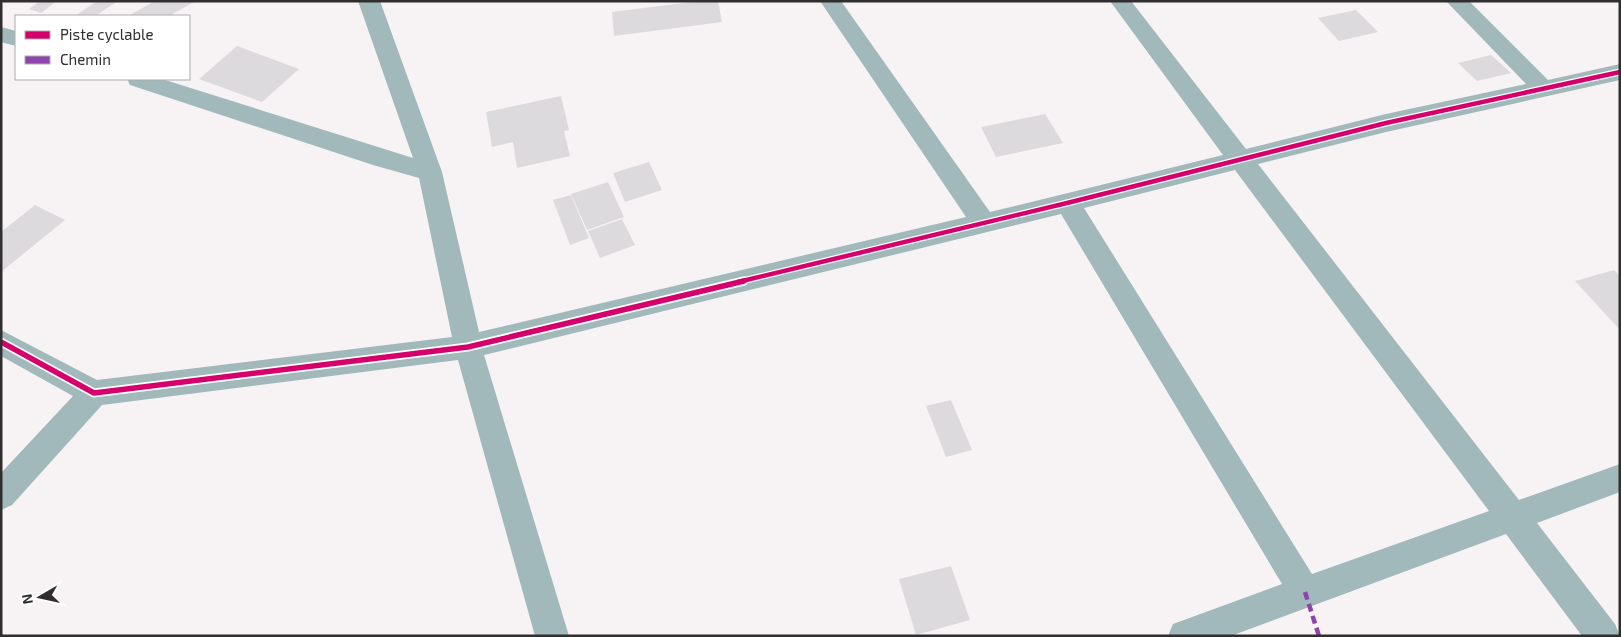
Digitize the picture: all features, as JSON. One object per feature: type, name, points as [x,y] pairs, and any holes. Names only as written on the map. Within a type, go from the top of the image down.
[{"type":"street","points":[[370,1],[430,172],[468,347],[552,636]]},
{"type":"street","points":[[830,1],[984,223]]},
{"type":"street","points":[[1120,1],[1239,160],[1514,516],[1603,636]]},
{"type":"street","points":[[1456,1],[1544,89]]},
{"type":"street","points":[[1,34],[15,39]]},
{"type":"street","points":[[1,342],[94,393],[468,347],[1067,203],[1386,123],[1620,72]]},
{"type":"street","points":[[141,80],[382,159],[430,172]]},
{"type":"street","points":[[1067,203],[1304,592]]},
{"type":"street","points":[[1,495],[94,393]]},
{"type":"street","points":[[1185,636],[1620,478]]},
{"type":"building","points":[[40,1],[57,1],[41,13],[29,9]]},
{"type":"building","points":[[97,1],[118,1],[97,15],[76,15]]},
{"type":"building","points":[[155,1],[196,1],[171,15],[130,15]]},
{"type":"building","points":[[700,1],[718,1],[722,22],[614,36],[612,12]]},
{"type":"building","points":[[1356,10],[1378,32],[1339,41],[1318,18]]},
{"type":"building","points":[[237,46],[299,69],[262,102],[199,79]]},
{"type":"building","points":[[1491,55],[1511,73],[1477,81],[1458,63]]},
{"type":"building","points":[[561,96],[569,130],[564,131],[570,156],[517,168],[513,142],[492,147],[486,112]]},
{"type":"building","points":[[1045,114],[1063,143],[996,157],[981,127]]},
{"type":"building","points":[[649,162],[662,190],[625,202],[613,173]]},
{"type":"building","points":[[608,182],[624,217],[587,230],[571,194]]},
{"type":"building","points":[[571,195],[589,238],[570,245],[553,200]]},
{"type":"building","points":[[35,205],[65,220],[1,272],[1,232]]},
{"type":"building","points":[[622,219],[635,245],[600,258],[588,231]]},
{"type":"building","points":[[1614,270],[1620,276],[1620,330],[1575,281]]},
{"type":"building","points":[[951,400],[972,450],[946,457],[926,406]]},
{"type":"building","points":[[951,566],[970,620],[916,635],[899,579]]},
{"type":"marked path","points":[[1305,592],[1319,636]]},
{"type":"cycle path","points":[[1,342],[94,393],[468,347],[1067,203],[1386,123],[1620,72]]}]
